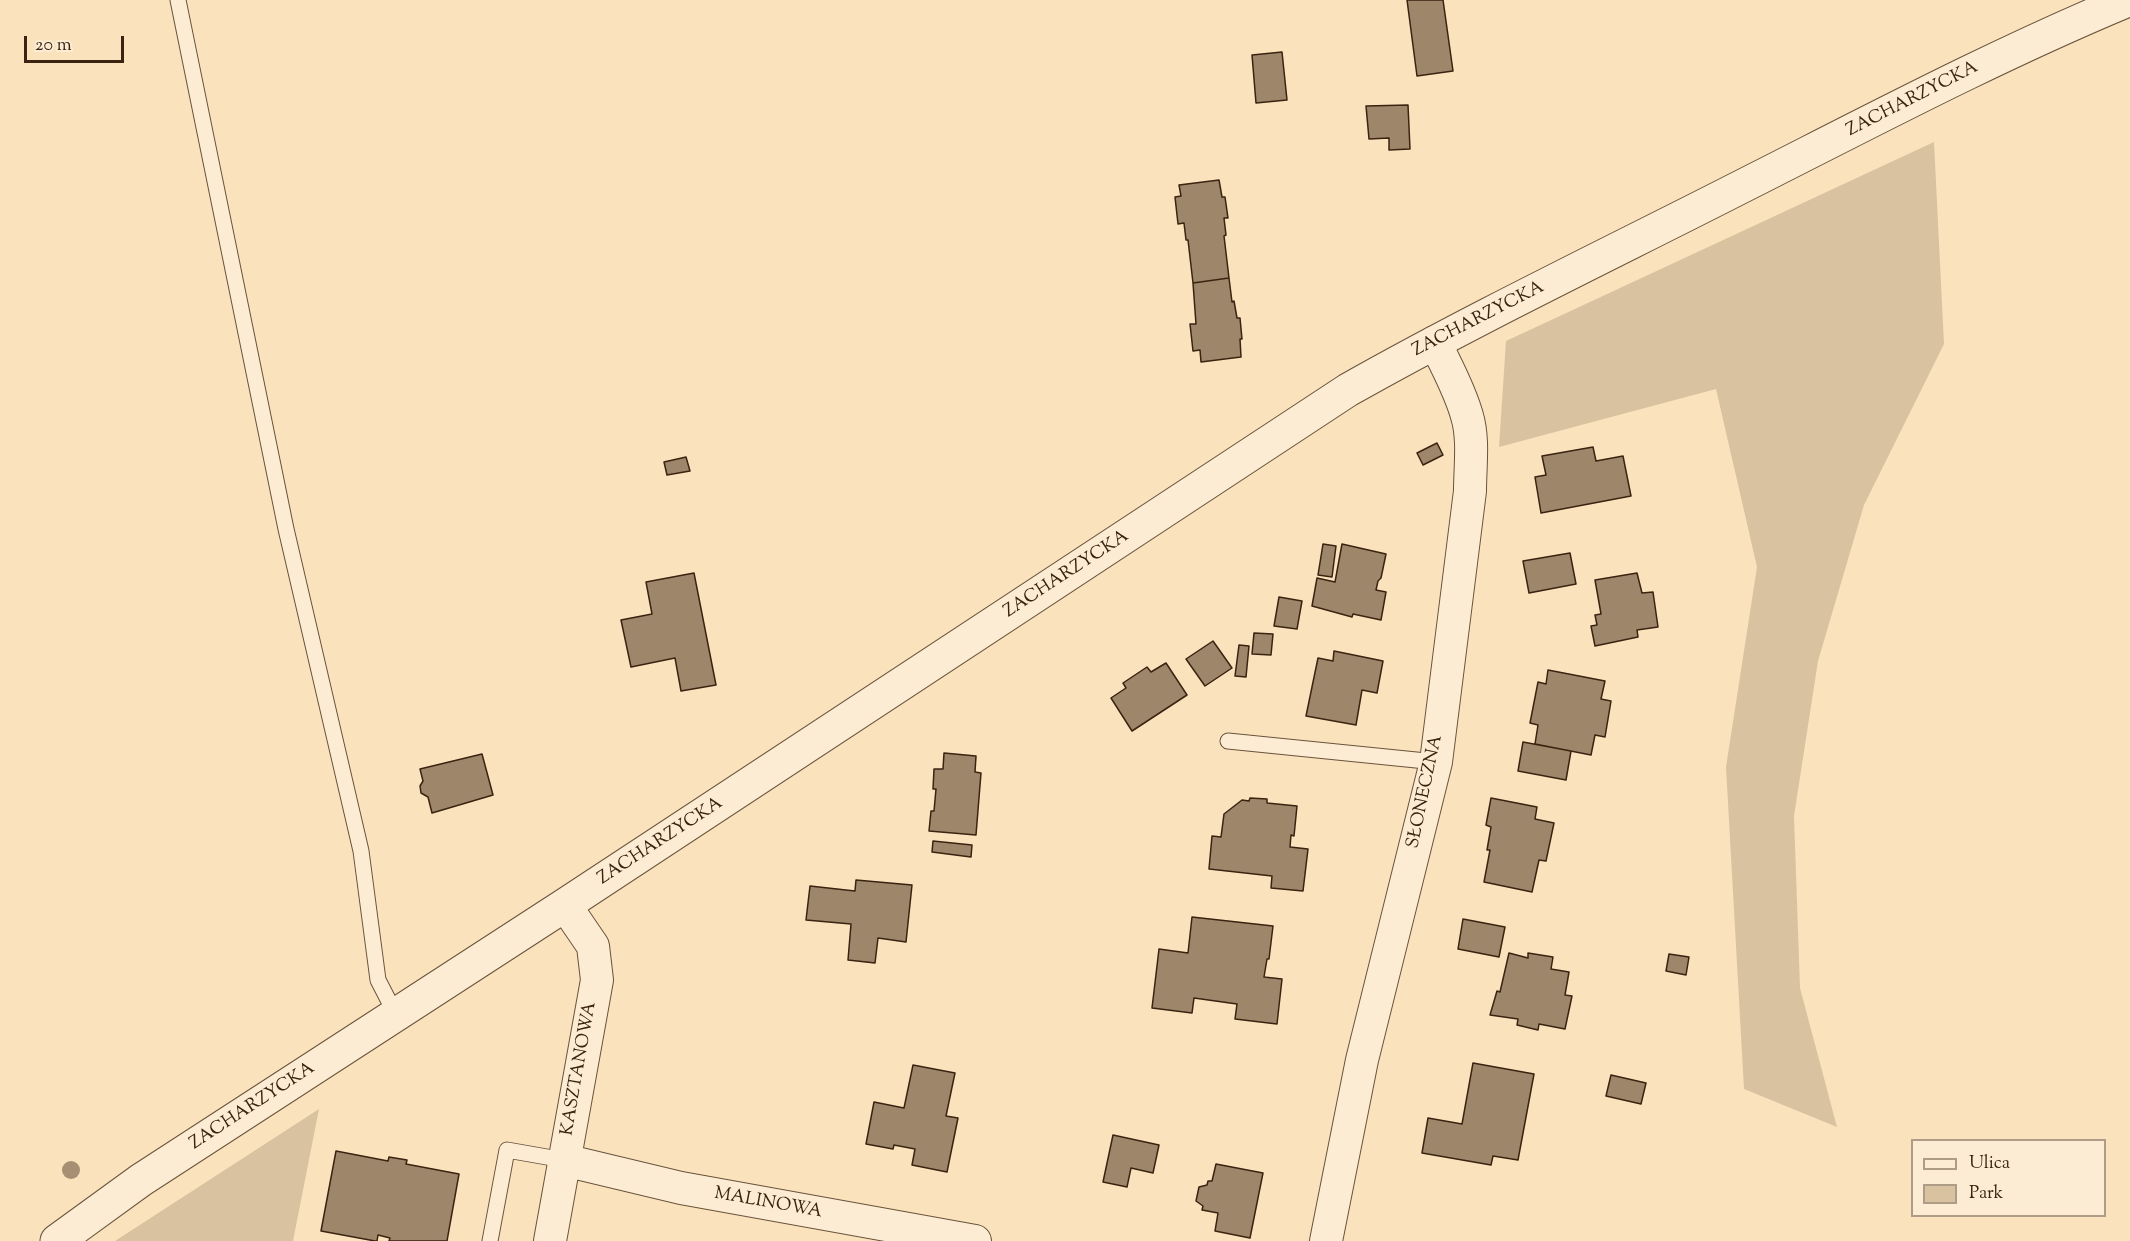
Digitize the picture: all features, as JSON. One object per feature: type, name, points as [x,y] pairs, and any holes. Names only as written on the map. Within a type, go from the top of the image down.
[{"type":"street","name":"ZACHARZYCKA","points":[[57,1241],[141,1180],[565,905],[1348,390],[1435,342],[1947,82],[2046,34],[2128,0]]},
{"type":"street","name":"SŁONECZNA","points":[[1326,1241],[1362,1060],[1436,762],[1470,492],[1471,450],[1468,417],[1435,342]]},
{"type":"street","name":"KASZTANOWA","points":[[550,1241],[597,980],[593,946],[565,905]]},
{"type":"street","name":"MALINOWA","points":[[564,1160],[681,1188],[975,1241]]},
{"type":"lane","points":[[178,0],[286,529],[361,851],[378,980],[396,1015]]},
{"type":"lane","points":[[1228,741],[1436,762]]},
{"type":"lane","points":[[490,1241],[507,1150],[564,1160]]},
{"type":"green space","points":[[1934,142],[1944,344],[1864,505],[1818,661],[1794,816],[1800,988],[1837,1127],[1744,1089],[1726,767],[1757,567],[1716,389],[1499,447],[1506,341]]},
{"type":"green space","points":[[319,1109],[293,1241],[115,1241]]},
{"type":"building","points":[[1407,0],[1443,0],[1453,71],[1417,76]]},
{"type":"building","points":[[1282,52],[1287,100],[1256,103],[1252,55]]},
{"type":"building","points":[[1408,105],[1410,149],[1389,150],[1389,138],[1369,139],[1366,106]]},
{"type":"building","points":[[1219,180],[1222,197],[1225,197],[1228,218],[1224,218],[1226,235],[1224,236],[1229,278],[1193,283],[1188,240],[1186,240],[1184,223],[1178,224],[1175,197],[1181,196],[1179,185]]},
{"type":"building","points":[[1229,278],[1232,302],[1234,301],[1237,318],[1240,318],[1241,357],[1201,362],[1200,350],[1193,351],[1190,324],[1196,324],[1193,283]]},
{"type":"building","points":[[1437,443],[1443,455],[1423,465],[1417,453]]},
{"type":"building","points":[[1593,447],[1596,461],[1623,456],[1631,496],[1541,513],[1535,477],[1546,475],[1542,456]]},
{"type":"building","points":[[686,457],[690,471],[667,475],[664,462]]},
{"type":"building","points":[[1323,544],[1336,546],[1332,577],[1318,575]]},
{"type":"building","points":[[1342,544],[1386,554],[1376,590],[1386,592],[1381,620],[1353,614],[1352,617],[1312,606],[1317,578],[1335,582]]},
{"type":"building","points":[[1570,553],[1576,584],[1529,593],[1523,561]]},
{"type":"building","points":[[694,573],[716,685],[681,691],[675,658],[631,667],[621,620],[652,614],[646,582]]},
{"type":"building","points":[[1637,573],[1642,593],[1653,592],[1658,627],[1637,630],[1638,637],[1595,646],[1591,626],[1597,625],[1595,615],[1601,614],[1595,580]]},
{"type":"building","points":[[1279,597],[1302,601],[1297,629],[1274,626]]},
{"type":"building","points":[[1254,633],[1273,634],[1271,655],[1252,654]]},
{"type":"building","points":[[1213,641],[1232,668],[1205,686],[1186,659]]},
{"type":"building","points":[[1239,645],[1249,646],[1246,677],[1235,676]]},
{"type":"building","points":[[1334,651],[1383,661],[1377,693],[1362,690],[1356,725],[1306,716],[1318,658],[1333,661]]},
{"type":"building","points":[[1166,663],[1187,695],[1132,731],[1111,698],[1126,688],[1123,683],[1147,667],[1151,672]]},
{"type":"building","points":[[1548,670],[1605,681],[1601,699],[1611,701],[1605,737],[1595,735],[1591,755],[1535,744],[1538,725],[1530,723],[1538,682],[1546,684]]},
{"type":"building","points":[[1523,742],[1571,751],[1566,780],[1518,771]]},
{"type":"building","points":[[944,753],[976,756],[975,772],[981,773],[976,835],[929,831],[936,789],[933,789],[934,769],[943,769]]},
{"type":"building","points":[[482,754],[493,795],[432,813],[428,797],[421,793],[420,786],[423,781],[420,769]]},
{"type":"building","points":[[1250,798],[1267,799],[1267,803],[1297,806],[1294,836],[1291,835],[1290,847],[1308,849],[1303,891],[1271,888],[1272,876],[1209,869],[1212,836],[1221,837],[1224,814],[1242,800],[1249,801]]},
{"type":"building","points":[[1491,798],[1537,807],[1535,819],[1554,823],[1546,861],[1539,860],[1532,892],[1484,882],[1490,850],[1487,850],[1491,827],[1486,825]]},
{"type":"building","points":[[933,841],[972,845],[971,857],[932,852]]},
{"type":"building","points":[[856,880],[912,885],[906,942],[878,938],[875,963],[848,960],[851,924],[806,920],[810,886],[855,891]]},
{"type":"building","points":[[1192,917],[1273,926],[1264,977],[1282,979],[1277,1024],[1235,1019],[1237,1004],[1194,998],[1192,1013],[1152,1008],[1159,949],[1188,953]]},
{"type":"building","points":[[1463,919],[1505,927],[1499,957],[1458,949]]},
{"type":"building","points":[[1509,953],[1528,958],[1528,953],[1553,957],[1551,969],[1569,972],[1565,995],[1572,996],[1565,1029],[1539,1024],[1538,1030],[1517,1025],[1518,1019],[1490,1015],[1497,991],[1500,992]]},
{"type":"building","points":[[1669,954],[1689,957],[1686,975],[1666,971]]},
{"type":"building","points":[[1473,1063],[1534,1074],[1518,1160],[1493,1156],[1491,1165],[1422,1153],[1428,1118],[1462,1124]]},
{"type":"building","points":[[913,1065],[955,1073],[946,1116],[958,1118],[947,1172],[912,1165],[915,1149],[894,1145],[893,1149],[866,1144],[874,1102],[904,1108]]},
{"type":"building","points":[[1611,1075],[1646,1083],[1641,1104],[1606,1096]]},
{"type":"building","points":[[1113,1135],[1159,1145],[1153,1173],[1131,1168],[1127,1187],[1103,1182]]},
{"type":"building","points":[[336,1151],[388,1161],[389,1157],[407,1160],[406,1164],[459,1174],[447,1241],[389,1241],[390,1238],[378,1235],[375,1241],[321,1231]]},
{"type":"building","points":[[1216,1164],[1263,1173],[1250,1238],[1215,1231],[1218,1213],[1202,1210],[1203,1206],[1196,1201],[1199,1187],[1212,1181]]}]
